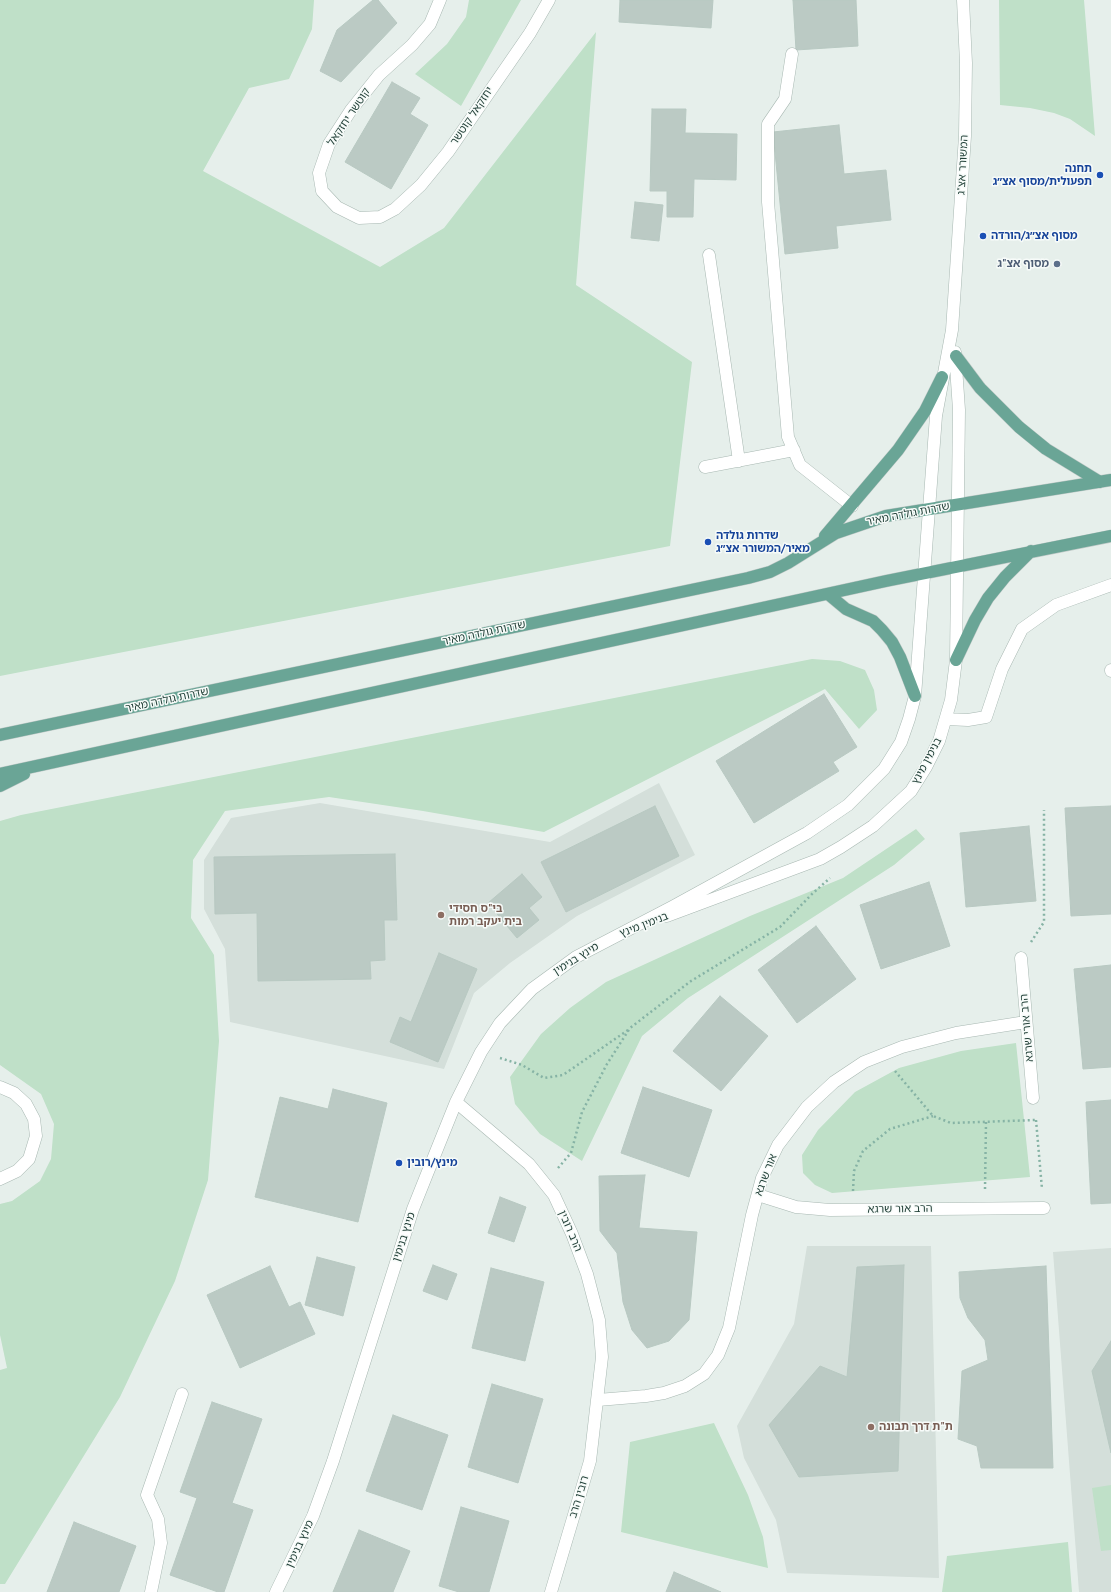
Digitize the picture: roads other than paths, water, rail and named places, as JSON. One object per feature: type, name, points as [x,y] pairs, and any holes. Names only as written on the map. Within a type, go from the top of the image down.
[{"type":"main road","points":[[956,356],[980,388],[1018,427],[1046,449],[1083,473],[1105,481]]},
{"type":"main road","points":[[819,542],[852,506],[905,440],[924,411],[942,377]]},
{"type":"main road","name":"שדרות גולדה מאיר","points":[[0,735],[748,578],[770,572],[836,533],[886,516],[1105,481]]},
{"type":"main road","points":[[0,774],[924,573],[1111,536]]},
{"type":"main road","points":[[956,660],[974,620],[988,598],[1005,577],[1031,551]]},
{"type":"main road","points":[[828,594],[846,609],[873,621],[882,630],[892,642],[900,657],[915,696]]},
{"type":"main road","points":[[0,786],[41,765]]},
{"type":"street","name":"קוטשר יחזקאל","points":[[380,217],[359,218],[336,206],[322,191],[319,173],[329,144],[351,110],[379,75],[412,45],[430,24],[440,0]]},
{"type":"street","name":"יחזקאל קוטשר","points":[[380,217],[395,209],[421,185],[448,152],[530,33],[549,0]]},
{"type":"street","name":"המשורר אצ\"ג","points":[[924,573],[936,416],[942,377],[952,330],[966,123],[966,63],[963,0]]},
{"type":"street","points":[[792,54],[785,99],[768,124],[768,202],[788,437],[800,465],[852,506]]},
{"type":"street","points":[[709,255],[739,461]]},
{"type":"street","name":"המשורר אצ\"ג","points":[[952,330],[956,356],[959,410],[958,566]]},
{"type":"street","points":[[705,467],[794,450]]},
{"type":"street","name":"בנימין מינץ","points":[[612,937],[820,859],[873,826],[911,791],[926,767],[939,741],[951,700],[956,660],[958,566]]},
{"type":"street","name":"בנימין מינץ","points":[[612,937],[672,907],[807,833],[848,805],[884,769],[901,742],[910,718],[915,696],[924,573]]},
{"type":"street","points":[[946,719],[968,720],[986,717],[1002,669],[1022,629],[1056,605],[1111,585]]},
{"type":"street","name":"מינץ בנימין","points":[[276,1592],[313,1516],[353,1401],[413,1209],[456,1102],[481,1052],[500,1023],[532,989],[576,956],[612,937]]},
{"type":"street","name":"הרב אורי שרגא","points":[[1021,958],[1034,1098]]},
{"type":"street","name":"אור שרגא","points":[[598,1400],[664,1393],[685,1386],[704,1374],[718,1355],[729,1328],[752,1215],[762,1178],[778,1145],[806,1107],[834,1082],[864,1062],[902,1047],[956,1033],[1026,1022]]},
{"type":"street","points":[[0,1087],[14,1093],[26,1104],[34,1119],[36,1136],[29,1159],[18,1171],[0,1179]]},
{"type":"street","name":"הרב רובין","points":[[456,1102],[529,1164],[554,1195],[572,1234],[587,1274],[599,1320],[602,1357],[598,1400]]},
{"type":"street","name":"הרב אור שרגא","points":[[758,1196],[796,1208],[830,1210],[1044,1208]]},
{"type":"street","points":[[151,1592],[161,1543],[158,1519],[147,1495],[182,1394]]},
{"type":"street","name":"רובין הרב","points":[[551,1592],[590,1461],[598,1400]]},
{"type":"place","name":"תחנה תפעולית/מסוף אצ״ג","points":[[1100,175]]},
{"type":"place","name":"מסוף אצ״ג/הורדה","points":[[983,236]]},
{"type":"place","name":"מסוף אצ\"ג","points":[[1057,264]]},
{"type":"place","name":"שדרות גולדה מאיר/המשורר אצ״ג","points":[[708,542]]},
{"type":"place","name":"בי\"ס חסידי בית יעקב רמות","points":[[441,915]]},
{"type":"place","name":"מינץ/רובין","points":[[399,1163]]},
{"type":"place","name":"ת\"ת דרך תבונה","points":[[871,1427]]}]
